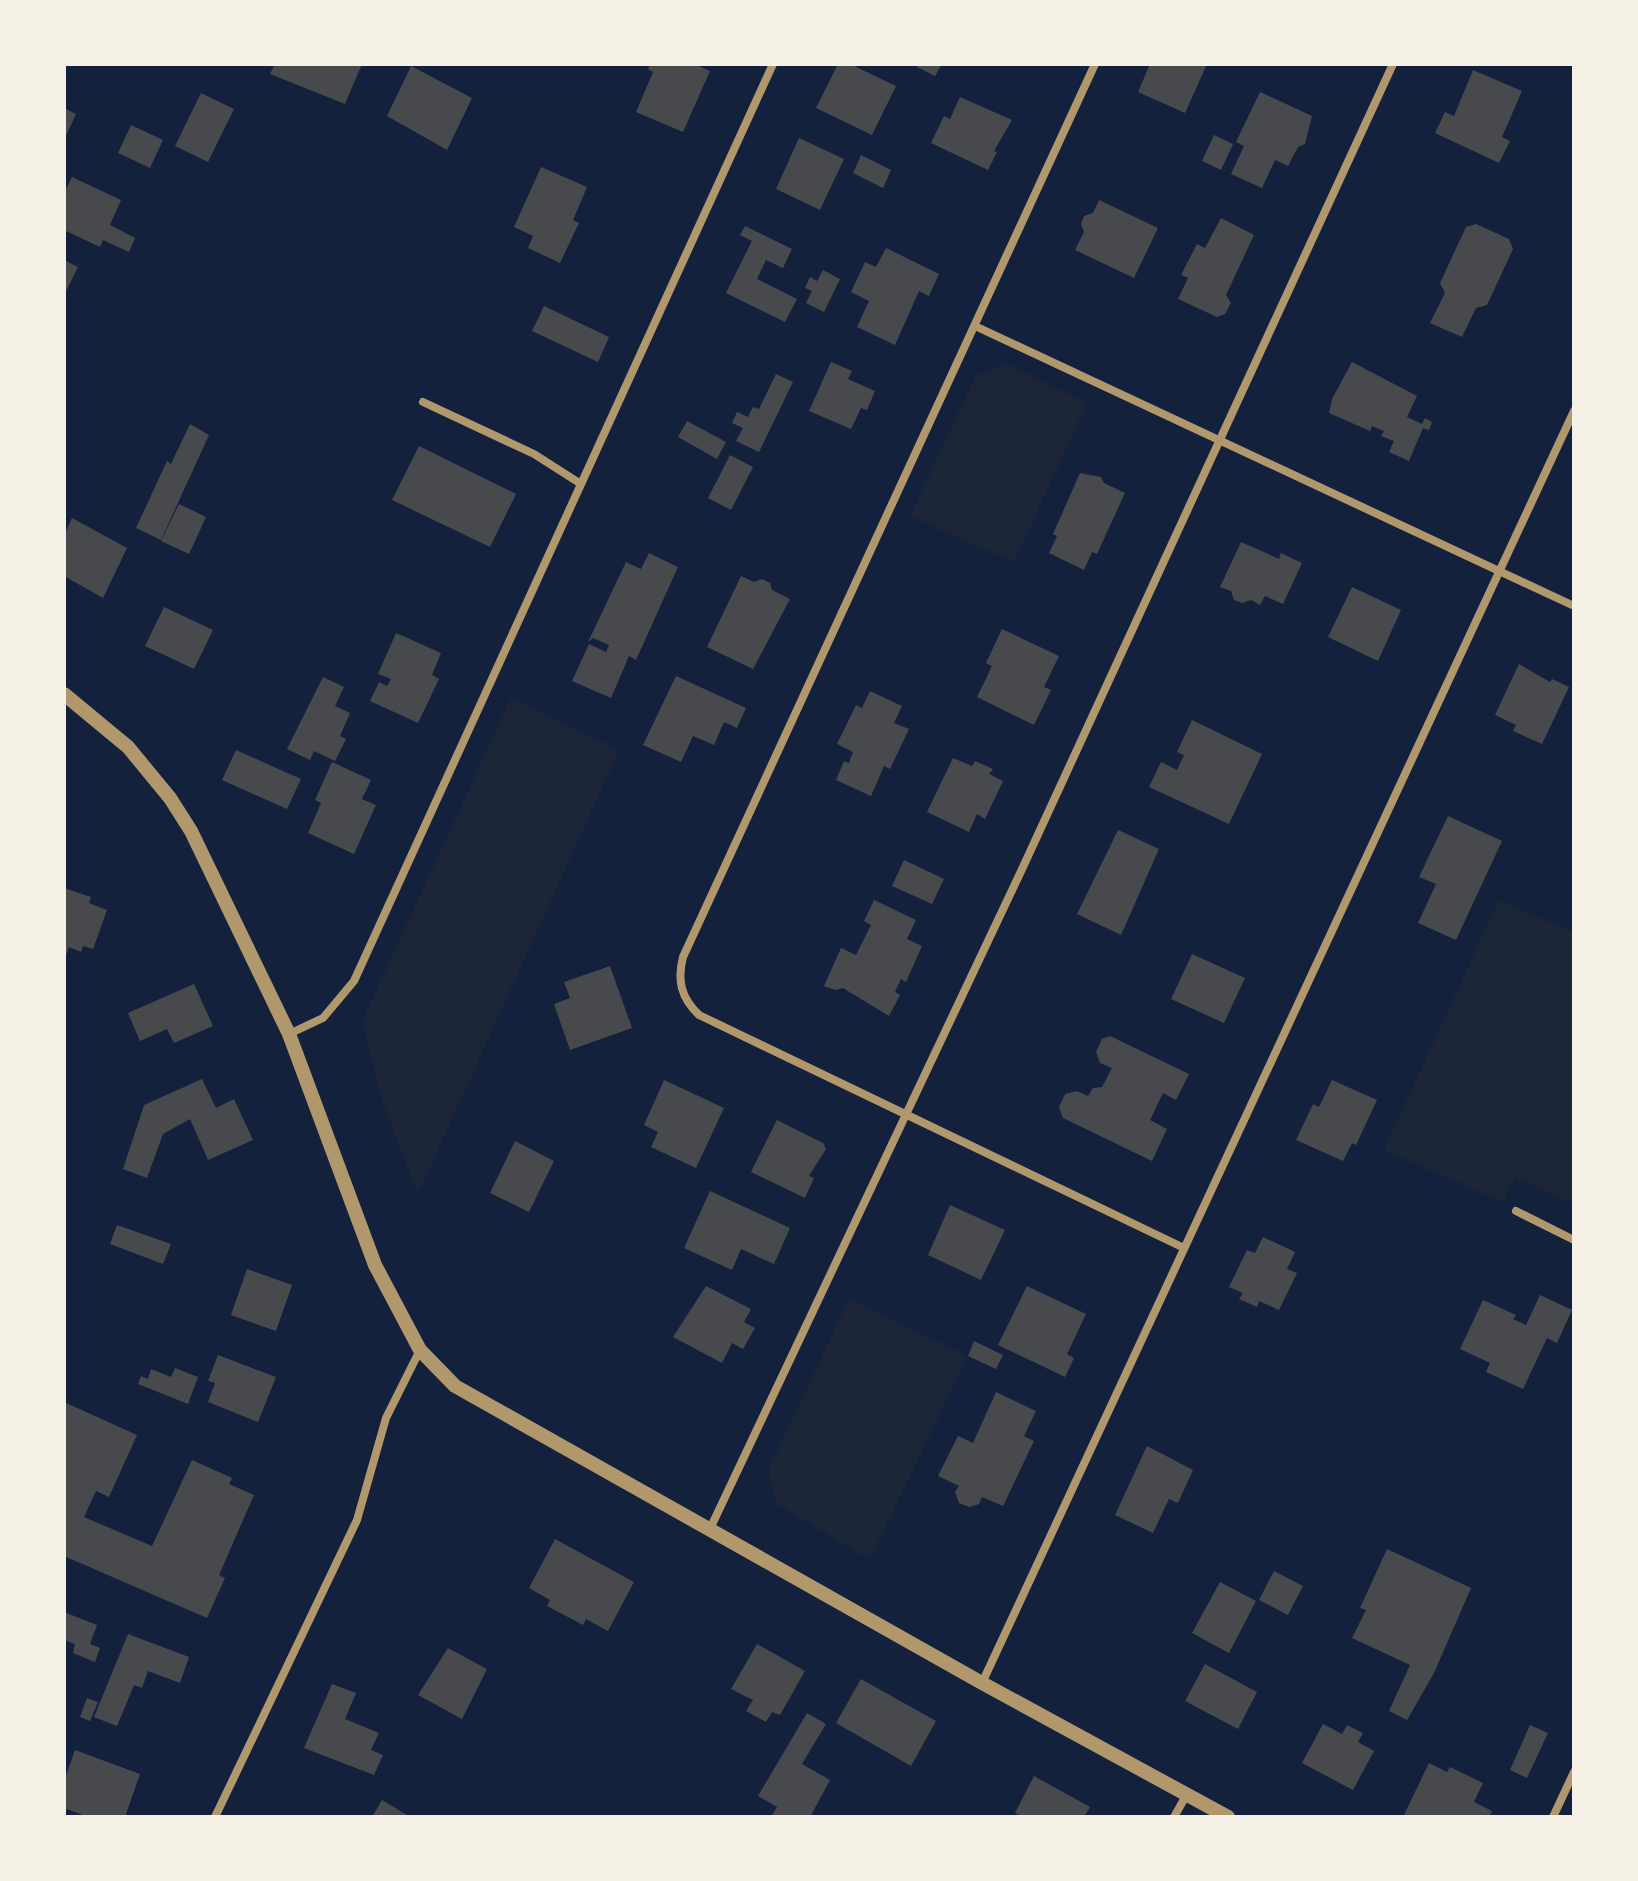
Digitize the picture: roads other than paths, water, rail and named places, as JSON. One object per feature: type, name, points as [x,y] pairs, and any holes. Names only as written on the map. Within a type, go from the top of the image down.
[{"type":"street","points":[[289,1034],[323,1018],[354,981],[773,64]]},
{"type":"street","points":[[1095,64],[683,957],[679,974],[681,989],[699,1015],[1184,1248]]},
{"type":"street","points":[[709,1531],[1393,64]]},
{"type":"street","points":[[975,326],[1574,606]]},
{"type":"street","points":[[423,402],[534,454],[581,484]]},
{"type":"street","points":[[982,1683],[1574,411]]},
{"type":"street","points":[[64,694],[128,747],[170,798],[260,969],[289,1034],[375,1265],[420,1350],[455,1386],[709,1531],[1228,1817]]},
{"type":"street","points":[[1516,1211],[1574,1240]]},
{"type":"street","points":[[215,1817],[357,1520],[386,1418],[420,1350]]},
{"type":"street","points":[[1553,1817],[1574,1772]]},
{"type":"street","points":[[1174,1817],[1187,1794]]}]
